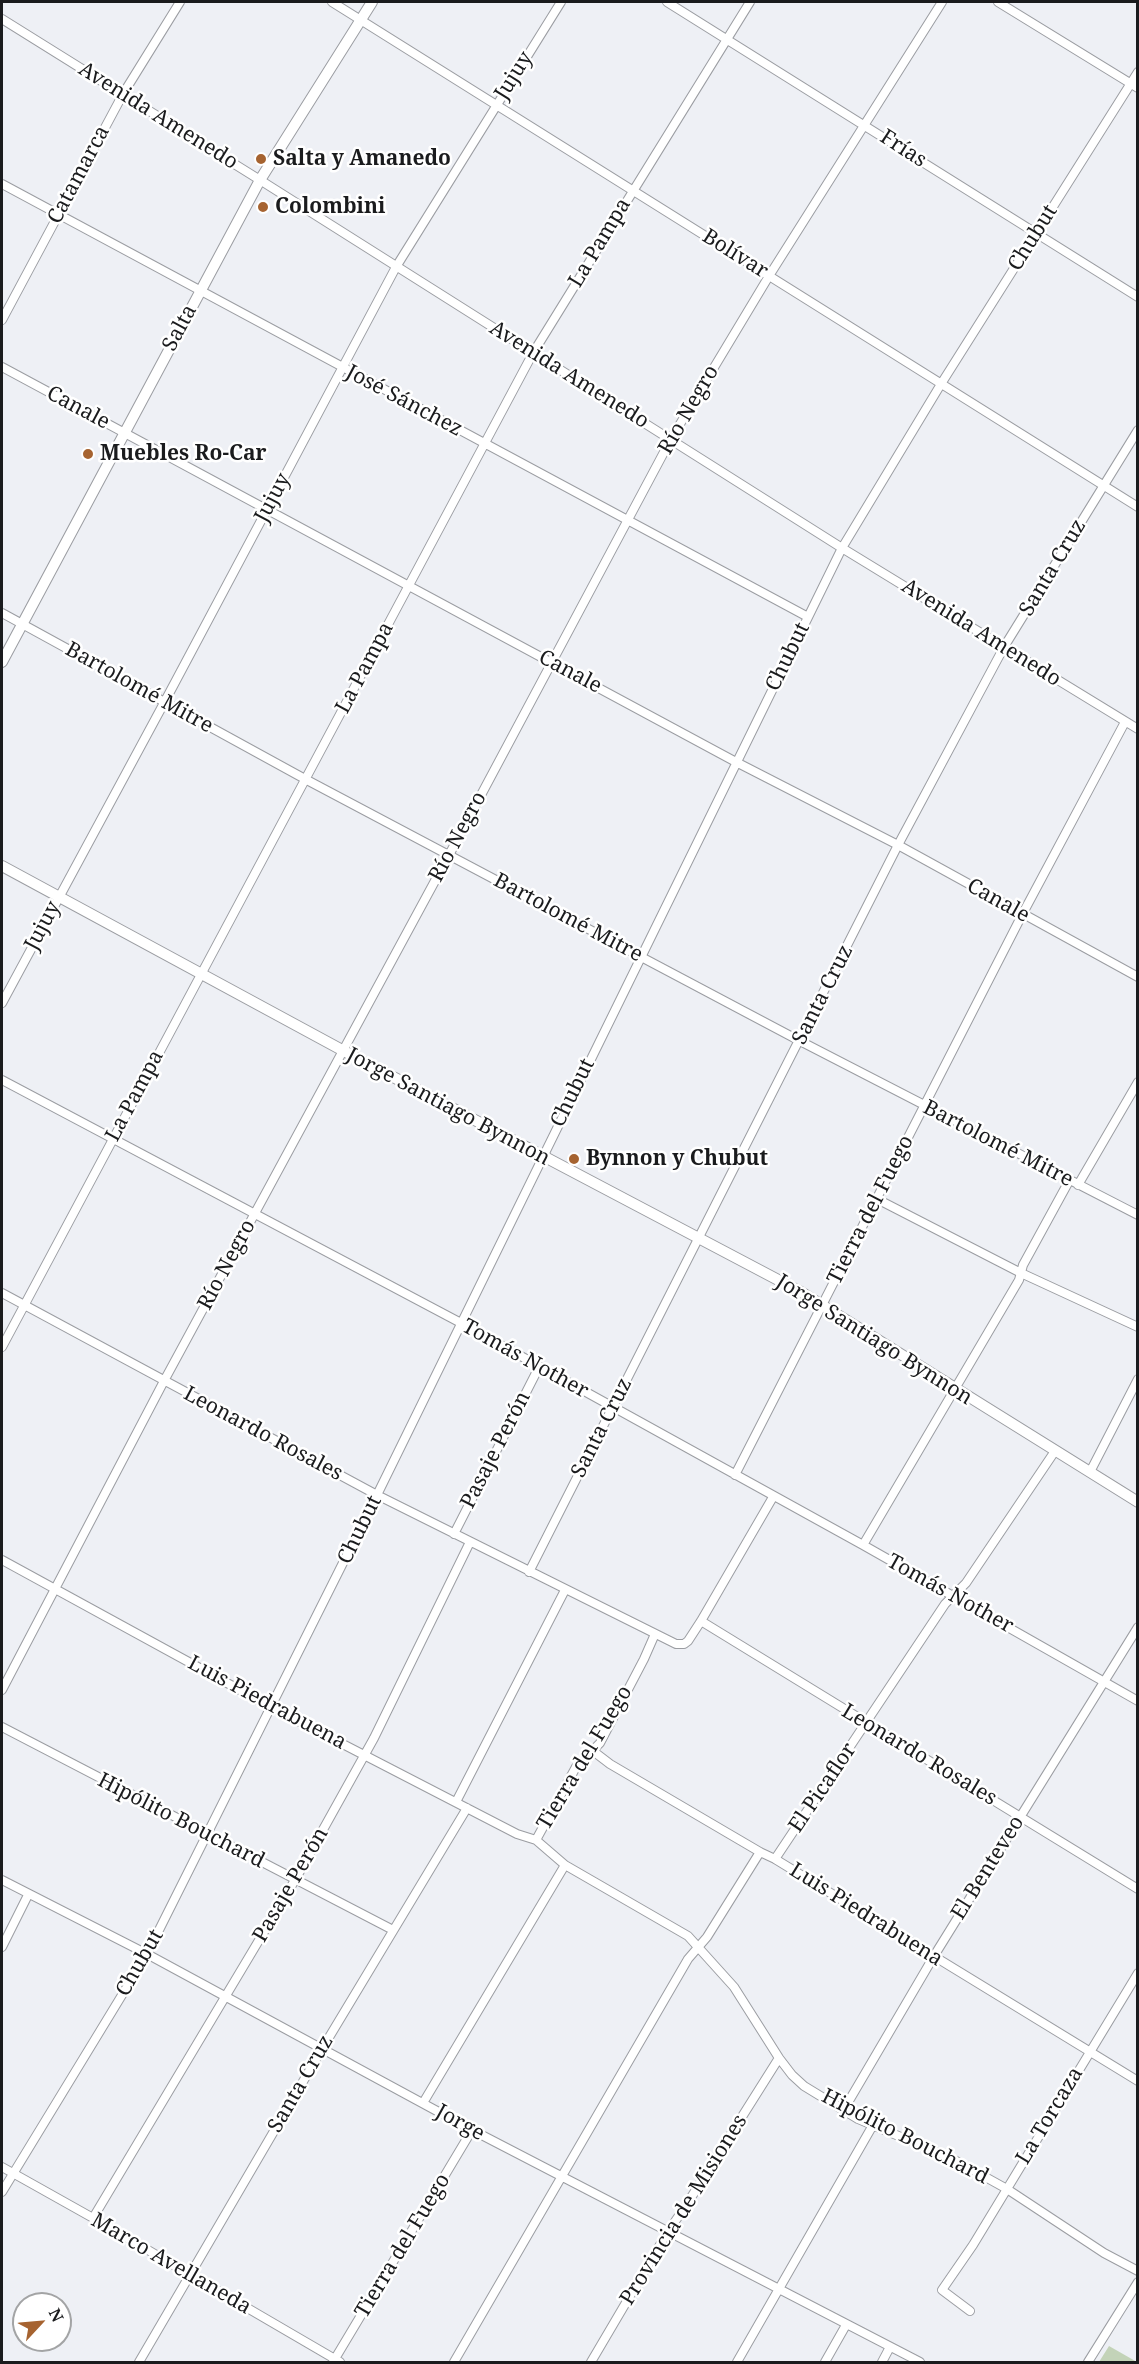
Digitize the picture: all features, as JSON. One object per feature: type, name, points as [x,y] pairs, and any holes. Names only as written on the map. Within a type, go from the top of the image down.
[{"type":"street","name":"Catamarca","points":[[2,320],[123,94],[180,2]]},
{"type":"street","name":"Bolívar","points":[[332,2],[1137,507]]},
{"type":"street","name":"Salta","points":[[2,662],[260,180],[372,2]]},
{"type":"street","name":"Jujuy","points":[[2,1003],[396,267],[561,2]]},
{"type":"street","name":"Frías","points":[[667,2],[1137,297]]},
{"type":"street","name":"La Pampa","points":[[2,1347],[533,352],[750,2]]},
{"type":"street","name":"Río Negro","points":[[2,1690],[164,1381],[671,439],[769,276],[942,2]]},
{"type":"street","points":[[998,2],[1134,86]]},
{"type":"street","name":"Avenida Amenedo","points":[[2,19],[842,548],[1137,729]]},
{"type":"street","name":"Chubut","points":[[2,2192],[147,1954],[377,1495],[842,548],[1036,233],[1134,86],[1137,72]]},
{"type":"street","name":"José Sánchez","points":[[2,184],[808,617]]},
{"type":"street","name":"Canale","points":[[2,367],[736,762],[898,845],[1137,977]]},
{"type":"street","name":"Santa Cruz","points":[[529,1572],[898,845],[1004,647],[1137,430]]},
{"type":"street","name":"Bartolomé Mitre","points":[[2,613],[305,779],[924,1106],[1137,1215]]},
{"type":"street","name":"Tierra del Fuego","points":[[735,1474],[1022,915],[1125,723]]},
{"type":"street","name":"Jorge Santiago Bynnon","points":[[2,866],[342,1050],[823,1305],[1137,1502]]},
{"type":"street","name":"Tomás Nother","points":[[2,1080],[461,1323],[863,1545],[1137,1701]]},
{"type":"street","points":[[1078,1185],[1137,1082]]},
{"type":"street","points":[[863,1545],[1019,1280],[1023,1265],[1069,1181]]},
{"type":"street","points":[[877,1199],[1021,1273],[1137,1327]]},
{"type":"street","name":"Leonardo Rosales","points":[[2,1293],[377,1495],[655,1634]]},
{"type":"street","name":"Pasaje Perón","points":[[454,1534],[539,1367]]},
{"type":"street","points":[[1090,1472],[1137,1379]]},
{"type":"street","name":"El Picaflor","points":[[775,1859],[945,1604],[966,1583],[1055,1451]]},
{"type":"street","points":[[655,1634],[676,1644],[684,1644],[701,1621],[773,1497]]},
{"type":"street","name":"Pasaje Perón","points":[[93,2218],[295,1880],[365,1754],[470,1542]]},
{"type":"street","name":"Luis Piedrabuena","points":[[2,1560],[271,1707],[517,1834],[536,1840]]},
{"type":"street","points":[[456,1802],[565,1590]]},
{"type":"street","name":"Leonardo Rosales","points":[[701,1621],[1137,1889]]},
{"type":"street","name":"El Benteveo","points":[[843,2110],[934,1956],[1137,1627]]},
{"type":"street","name":"Tierra del Fuego","points":[[536,1840],[576,1767],[593,1751],[622,1701],[655,1634]]},
{"type":"street","name":"Hipólito Bouchard","points":[[2,1727],[207,1836],[393,1930]]},
{"type":"street","name":"Luis Piedrabuena","points":[[593,1751],[610,1764],[775,1859],[1137,2081]]},
{"type":"street","name":"Santa Cruz","points":[[139,2362],[322,2049],[467,1808]]},
{"type":"street","name":"Hipólito Bouchard","points":[[536,1840],[565,1865],[678,1929],[699,1947],[734,1987],[779,2058],[804,2086],[843,2110],[951,2158],[1007,2189],[1104,2253],[1137,2271]]},
{"type":"street","points":[[454,2362],[688,1959],[699,1947],[760,1852]]},
{"type":"street","points":[[423,2103],[565,1865]]},
{"type":"street","name":"Jorge","points":[[2,1880],[147,1954],[667,2233],[779,2288],[920,2362]]},
{"type":"street","points":[[2,1947],[28,1895]]},
{"type":"street","name":"La Torcaza","points":[[970,2311],[942,2290],[973,2245],[1137,1973]]},
{"type":"street","name":"Provincia de Misiones","points":[[591,2362],[667,2233],[779,2058]]},
{"type":"street","points":[[737,2362],[873,2125]]},
{"type":"street","name":"Tierra del Fuego","points":[[336,2361],[472,2130]]},
{"type":"street","name":"Marco Avellaneda","points":[[2,2167],[336,2361]]},
{"type":"street","points":[[1088,2362],[1137,2282]]},
{"type":"street","points":[[825,2362],[846,2325]]},
{"type":"street","points":[[882,2362],[890,2347]]},
{"type":"green space","points":[[1109,2346],[1137,2362],[1099,2362]]},
{"type":"place","name":"Salta y Amanedo","points":[[261,159]]},
{"type":"place","name":"Colombini","points":[[263,207]]},
{"type":"place","name":"Muebles Ro-Car","points":[[88,454]]},
{"type":"place","name":"Bynnon y Chubut","points":[[574,1159]]}]
